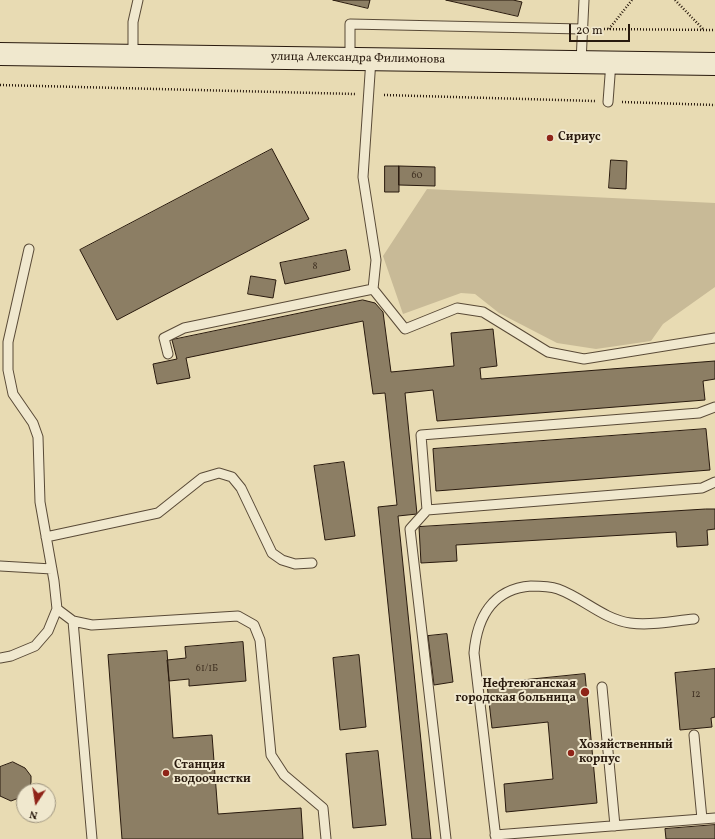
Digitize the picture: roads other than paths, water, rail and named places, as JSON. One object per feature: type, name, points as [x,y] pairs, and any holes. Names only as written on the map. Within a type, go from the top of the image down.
[{"type":"main road","name":"улица Александра Филимонова","points":[[0,54],[715,64]]},
{"type":"lane","points":[[133,56],[133,22],[138,0]]},
{"type":"lane","points":[[581,62],[584,0]]},
{"type":"lane","points":[[350,59],[350,24],[582,29]]},
{"type":"lane","points":[[371,59],[363,177],[376,260],[373,288],[405,329],[457,308],[483,312],[548,352],[584,359],[715,338]]},
{"type":"lane","points":[[608,102],[611,62]]},
{"type":"lane","points":[[0,658],[11,656],[35,646],[48,631],[57,609],[52,569],[40,502],[38,437],[33,423],[13,394],[8,370],[8,342],[29,249]]},
{"type":"lane","points":[[168,354],[164,338],[184,328],[373,288]]},
{"type":"lane","points":[[427,510],[421,435],[699,413],[715,407]]},
{"type":"lane","points":[[46,537],[158,513],[202,478],[219,473],[232,477],[241,488],[272,553],[282,560],[295,564],[312,563]]},
{"type":"lane","points":[[446,839],[410,528],[427,510],[702,488],[715,482]]},
{"type":"lane","points":[[0,566],[52,569]]},
{"type":"lane","points":[[694,619],[647,624],[630,623],[615,619],[572,595],[557,589],[544,586],[510,590],[494,601],[483,617],[476,637],[474,653],[496,837],[715,818]]},
{"type":"lane","points":[[57,609],[73,621],[92,625],[238,616],[254,625],[260,640],[271,755],[284,775],[323,808],[326,839]]},
{"type":"lane","points":[[73,621],[92,839]]},
{"type":"lane","points":[[602,687],[615,826]]},
{"type":"lane","points":[[694,735],[702,819]]},
{"type":"place","name":"Сириус","points":[[550,138]]},
{"type":"place","name":"Нефтеюганская городская больница","points":[[585,692]]},
{"type":"place","name":"Хозяйственный корпус","points":[[571,753]]},
{"type":"place","name":"Станция водоочистки","points":[[166,773]]}]
